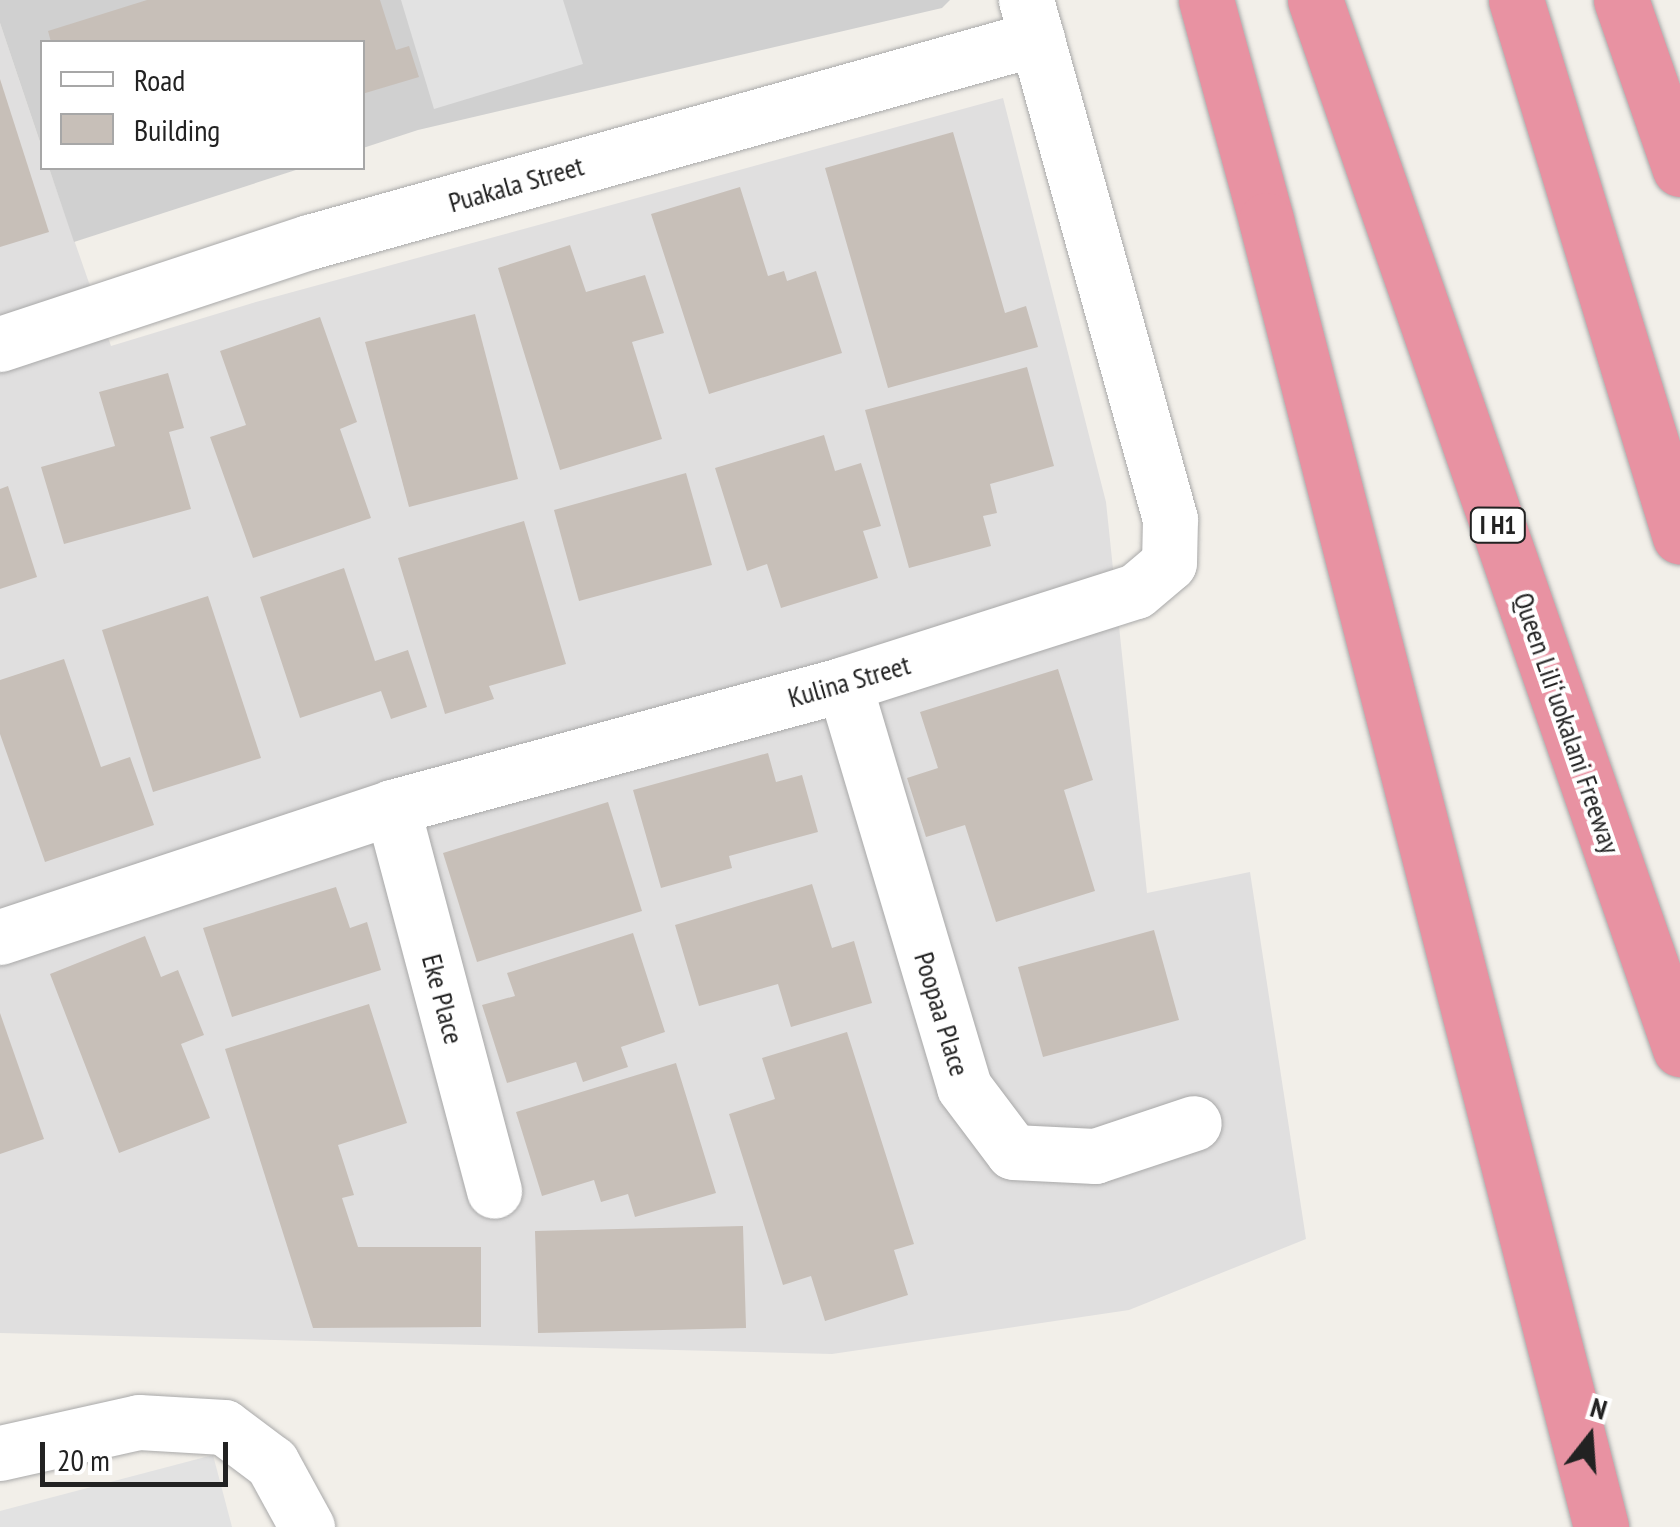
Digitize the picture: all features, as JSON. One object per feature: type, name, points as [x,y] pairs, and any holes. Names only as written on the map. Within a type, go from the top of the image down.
[{"type":"highway","points":[[1206,0],[1272,240],[1599,1521]]},
{"type":"highway","name":"Queen Liliʻuokalani Freeway","points":[[1316,0],[1680,1049]]},
{"type":"highway","points":[[1516,0],[1680,537]]},
{"type":"highway","points":[[1621,0],[1680,170]]},
{"type":"street","name":"Puakala Street","points":[[0,344],[309,242],[1032,19]]},
{"type":"street","name":"Kulina Street","points":[[0,937],[392,806],[844,684],[1136,591],[1169,563],[1170,519],[1032,19]]},
{"type":"street","name":"Poopaa Place","points":[[844,684],[964,1087],[1014,1152],[1095,1156],[1194,1123]]},
{"type":"street","name":"Eke Place","points":[[392,806],[494,1191]]},
{"type":"street","points":[[0,1453],[139,1422],[224,1427],[272,1464],[307,1527]]},
{"type":"shaded area","points":[[0,0],[950,0],[942,8],[418,130],[365,147],[365,40],[40,40],[40,142],[0,23]]},
{"type":"shaded area","points":[[401,0],[563,0],[583,64],[434,109]]},
{"type":"shaded area","points":[[0,23],[40,142],[40,170],[50,170],[111,346],[256,302],[1003,98],[1106,502],[1147,893],[1250,872],[1306,1239],[1129,1310],[832,1354],[0,1333]]},
{"type":"shaded area","points":[[50,170],[296,170],[74,242]]},
{"type":"shaded area","points":[[213,1455],[232,1527],[0,1527],[0,1511]]},
{"type":"building","points":[[147,0],[380,0],[396,50],[409,46],[419,77],[365,93],[365,40],[50,40],[48,31]]},
{"type":"building","points":[[0,79],[49,232],[0,247]]},
{"type":"building","points":[[953,132],[1005,313],[1026,306],[1038,347],[888,388],[825,168]]},
{"type":"building","points":[[740,187],[768,276],[784,271],[787,281],[816,271],[842,353],[709,394],[651,214]]},
{"type":"building","points":[[570,245],[586,292],[645,275],[664,333],[632,342],[662,439],[560,470],[498,268]]},
{"type":"building","points":[[475,314],[518,479],[409,507],[365,342]]},
{"type":"building","points":[[320,317],[357,422],[340,429],[371,518],[253,558],[210,437],[246,425],[220,351]]},
{"type":"building","points":[[1027,367],[1054,466],[990,484],[997,513],[983,516],[991,546],[909,568],[865,410]]},
{"type":"building","points":[[168,373],[184,428],[169,432],[191,509],[64,544],[41,467],[115,446],[99,392]]},
{"type":"building","points":[[824,435],[835,471],[861,463],[881,526],[863,531],[878,578],[781,608],[767,564],[747,571],[715,468]]},
{"type":"building","points":[[686,473],[712,565],[579,601],[554,510]]},
{"type":"building","points":[[8,486],[37,577],[0,589],[0,489]]},
{"type":"building","points":[[524,521],[566,664],[489,686],[494,699],[445,714],[398,558]]},
{"type":"building","points":[[344,568],[375,661],[408,650],[427,707],[391,719],[381,691],[300,718],[260,597]]},
{"type":"building","points":[[208,596],[261,758],[153,792],[102,630]]},
{"type":"building","points":[[64,659],[101,767],[130,757],[154,825],[45,862],[0,734],[0,680]]},
{"type":"building","points":[[1058,669],[1093,780],[1064,790],[1095,891],[996,922],[965,825],[926,837],[907,778],[938,768],[920,712]]},
{"type":"building","points":[[768,753],[776,782],[802,775],[818,832],[729,856],[732,868],[661,888],[633,790]]},
{"type":"building","points":[[608,802],[642,911],[477,962],[443,853]]},
{"type":"building","points":[[812,884],[832,948],[854,941],[872,1003],[791,1027],[778,984],[699,1006],[675,925]]},
{"type":"building","points":[[336,887],[350,928],[367,922],[381,970],[232,1017],[203,928]]},
{"type":"building","points":[[1154,930],[1179,1020],[1043,1057],[1018,967]]},
{"type":"building","points":[[633,933],[665,1032],[621,1047],[628,1067],[583,1082],[576,1062],[507,1083],[482,1005],[515,996],[507,973]]},
{"type":"building","points":[[145,936],[161,977],[178,970],[204,1035],[181,1044],[210,1118],[119,1153],[50,974]]},
{"type":"building","points":[[369,1004],[407,1123],[338,1145],[354,1195],[342,1198],[358,1247],[481,1247],[481,1327],[313,1328],[225,1049]]},
{"type":"building","points":[[0,1013],[44,1139],[0,1154]]},
{"type":"building","points":[[847,1032],[914,1244],[894,1250],[908,1295],[825,1321],[811,1276],[783,1285],[729,1114],[775,1099],[762,1058]]},
{"type":"building","points":[[676,1063],[716,1193],[635,1217],[628,1194],[601,1202],[594,1180],[542,1196],[516,1112]]},
{"type":"building","points":[[743,1226],[746,1328],[538,1333],[535,1231]]}]
